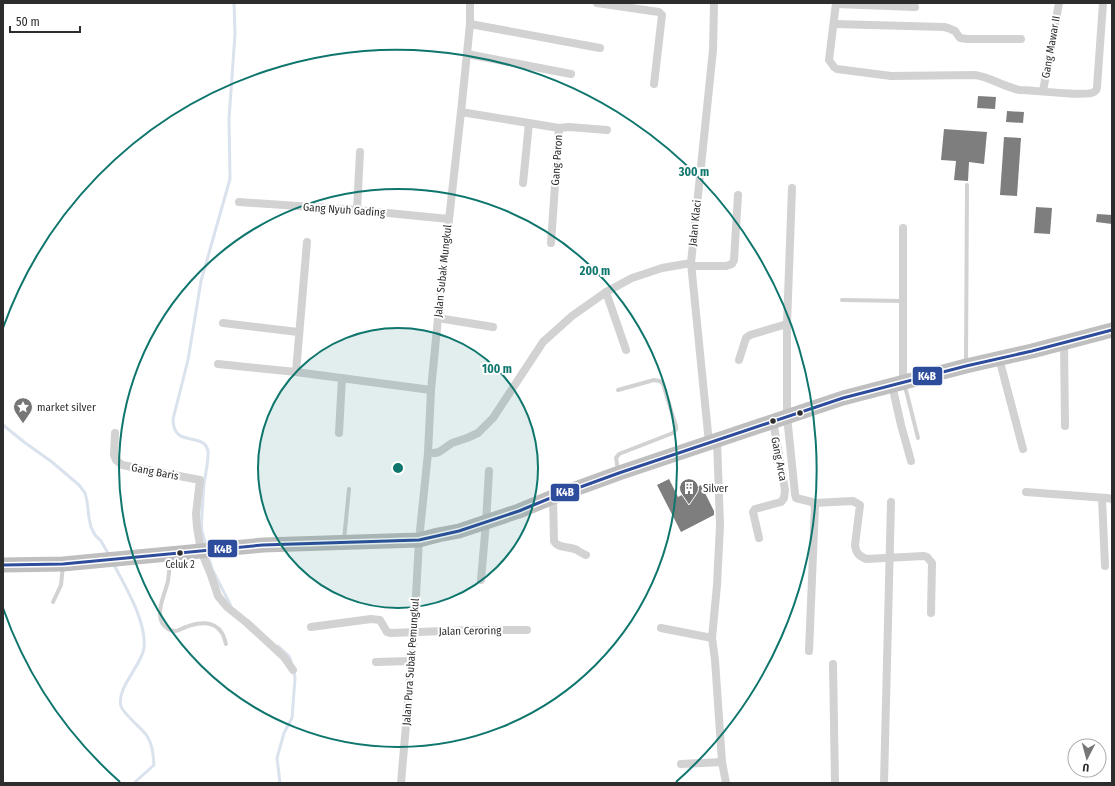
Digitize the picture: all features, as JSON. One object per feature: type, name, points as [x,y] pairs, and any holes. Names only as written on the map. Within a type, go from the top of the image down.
[{"type":"highway","points":[[3,565],[64,564],[134,556],[263,545],[419,540],[459,531],[519,511],[619,473],[713,441],[773,426],[788,416],[843,398],[1112,330]]},
{"type":"street","name":"Jalan Subak Mungkul","points":[[419,540],[428,452],[431,390],[467,54],[470,24],[470,3]]},
{"type":"street","points":[[597,3],[661,13],[654,84]]},
{"type":"street","name":"Jalan Klaci","points":[[714,3],[713,50],[692,264],[713,441],[720,525],[717,585],[712,638],[717,680],[722,762],[726,783]]},
{"type":"street","name":"Gang Mawar II","points":[[1043,91],[1059,3]]},
{"type":"street","points":[[915,7],[836,4],[829,60],[837,69],[891,76],[974,75],[1011,88],[1076,94],[1093,92],[1096,90],[1103,3]]},
{"type":"street","points":[[470,24],[600,48]]},
{"type":"street","points":[[834,24],[944,27],[955,31],[960,38],[1021,39]]},
{"type":"street","points":[[467,54],[571,74]]},
{"type":"street","name":"Gang Paron","points":[[461,112],[560,128],[551,243]]},
{"type":"street","points":[[523,183],[529,123]]},
{"type":"street","points":[[560,128],[569,127],[607,130]]},
{"type":"street","points":[[357,210],[360,152]]},
{"type":"street","points":[[792,188],[788,324],[788,416],[794,494],[798,499],[814,503],[853,501],[858,503],[860,508],[855,545],[858,554],[866,558],[924,556],[930,560],[932,563],[931,613]]},
{"type":"street","points":[[428,452],[439,452],[452,443],[478,433],[493,418],[543,342],[572,316],[606,292],[632,278],[662,268],[692,264],[726,266],[732,264],[734,260],[738,195]]},
{"type":"street","name":"Gang Nyuh Gading","points":[[239,202],[357,210],[449,219]]},
{"type":"street","points":[[904,228],[903,301],[898,384],[901,425],[911,461]]},
{"type":"street","points":[[296,372],[298,332],[307,242]]},
{"type":"street","points":[[606,292],[626,350]]},
{"type":"street","points":[[438,318],[493,327]]},
{"type":"street","points":[[222,323],[298,332]]},
{"type":"street","points":[[739,360],[746,338],[750,335],[788,324]]},
{"type":"street","points":[[1064,342],[1065,426]]},
{"type":"street","points":[[999,358],[1023,449]]},
{"type":"street","points":[[218,364],[296,372],[431,390]]},
{"type":"street","points":[[339,433],[342,378]]},
{"type":"street","name":"Gang Arca","points":[[759,538],[753,512],[755,510],[781,502],[785,490],[773,426]]},
{"type":"street","name":"Gang Baris","points":[[115,433],[114,455],[116,460],[122,465],[200,480],[196,514],[197,527],[205,551]]},
{"type":"street","points":[[481,580],[489,471]]},
{"type":"street","points":[[1026,492],[1112,500]]},
{"type":"street","points":[[553,497],[555,544],[576,550],[586,555]]},
{"type":"street","points":[[1102,498],[1105,566]]},
{"type":"street","points":[[884,783],[891,502]]},
{"type":"street","points":[[809,651],[814,503]]},
{"type":"street","name":"Jalan Pura Subak Pemungkul","points":[[401,783],[414,632],[419,540]]},
{"type":"street","points":[[205,551],[218,596],[223,603],[284,657],[293,670]]},
{"type":"street","name":"Jalan Ceroring","points":[[311,627],[371,618],[380,620],[387,632],[391,633],[471,630],[527,630]]},
{"type":"street","points":[[661,628],[712,638]]},
{"type":"street","points":[[376,662],[411,661]]},
{"type":"street","points":[[833,664],[835,783]]},
{"type":"street","points":[[681,764],[722,762]]},
{"type":"lane","points":[[966,366],[967,186]]},
{"type":"lane","points":[[842,300],[903,301]]},
{"type":"lane","points":[[618,390],[654,380],[660,381],[663,384],[676,426],[673,433],[619,454],[616,458],[619,473]]},
{"type":"lane","points":[[898,384],[908,394],[918,438]]},
{"type":"lane","points":[[344,542],[349,489]]},
{"type":"lane","points":[[170,554],[168,582],[160,612],[162,623],[167,629],[175,631],[193,624],[207,623],[217,627],[222,633],[226,644]]},
{"type":"lane","points":[[53,602],[61,585],[64,564]]},
{"type":"building","points":[[978,96],[996,97],[995,109],[977,108]]},
{"type":"building","points":[[1007,111],[1024,112],[1023,123],[1006,122]]},
{"type":"building","points":[[944,129],[987,132],[984,164],[969,162],[968,181],[954,180],[956,161],[941,160]]},
{"type":"building","points":[[1004,137],[1021,138],[1017,196],[1000,195]]},
{"type":"building","points":[[1036,207],[1052,208],[1050,234],[1034,233]]},
{"type":"building","points":[[1097,214],[1112,215],[1112,224],[1096,222]]},
{"type":"building","name":"Silver","points":[[669,479],[678,497],[701,485],[714,511],[714,515],[681,532],[657,485]]},
{"type":"waterway","points":[[206,545],[202,531],[202,524],[208,451],[205,445],[201,442],[178,434],[174,428],[173,419],[188,360],[201,281],[230,179],[229,119],[235,34],[234,3]]},
{"type":"waterway","points":[[3,425],[52,462],[79,485],[85,493],[91,527],[109,555]]},
{"type":"waterway","points":[[208,555],[212,569],[231,606]]},
{"type":"waterway","points":[[113,563],[139,616],[144,638],[142,655],[126,684],[120,699],[122,709],[147,736],[152,750],[154,765],[134,783]]},
{"type":"waterway","points":[[278,646],[289,656],[291,661]]},
{"type":"waterway","points":[[280,783],[277,758],[284,733],[292,718],[295,679],[294,670]]},
{"type":"transit line","name":"K4B","points":[[3,565],[63,564],[263,545],[419,540],[459,531],[519,511],[619,473],[843,398],[1112,330]]},
{"type":"place","name":"market silver","points":[[23,424]]},
{"type":"place","name":"Silver","points":[[689,505]]},
{"type":"place","name":"Celuk 2","points":[[180,553]]}]
